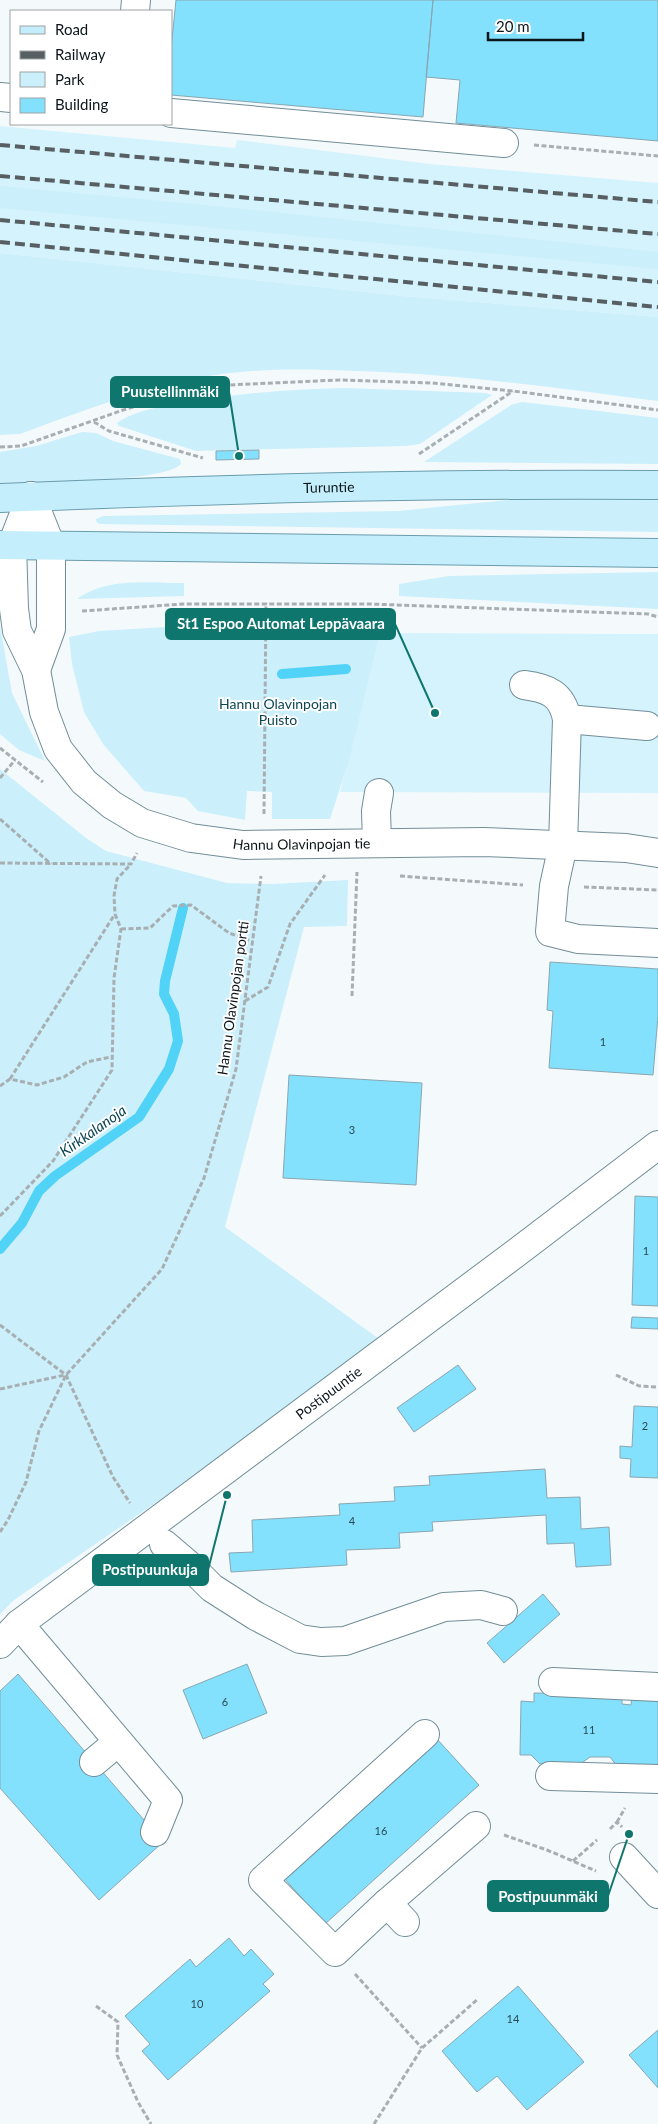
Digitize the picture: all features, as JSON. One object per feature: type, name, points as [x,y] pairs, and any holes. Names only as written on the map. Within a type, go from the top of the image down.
[{"type":"main road","name":"Turuntie","points":[[0,498],[517,484],[658,485]]},
{"type":"main road","points":[[6,545],[658,553]]},
{"type":"street","points":[[172,112],[385,123],[504,143]]},
{"type":"street","points":[[31,496],[52,546],[51,629],[36,670]]},
{"type":"street","name":"Hannu Olavinpojan tie","points":[[31,496],[6,545],[16,630],[36,670],[44,712],[58,750],[84,782],[112,805],[142,823],[192,838],[243,845],[484,842],[626,848],[658,853]]},
{"type":"street","points":[[524,685],[542,688],[556,695],[564,705],[567,719],[563,845],[554,886],[550,932],[578,939],[658,943]]},
{"type":"street","points":[[567,719],[647,726]]},
{"type":"street","points":[[377,843],[376,811],[379,793]]},
{"type":"street","name":"Postipuuntie","points":[[0,1644],[19,1624],[156,1535],[516,1253],[658,1145]]},
{"type":"street","points":[[156,1535],[192,1566],[212,1588],[256,1616],[300,1639],[321,1642],[345,1640],[444,1607],[481,1605],[503,1610]]},
{"type":"street","points":[[19,1624],[168,1800],[155,1832]]},
{"type":"street","points":[[553,1682],[658,1688]]},
{"type":"street","points":[[426,1734],[263,1880],[335,1952],[396,1912],[476,1826]]},
{"type":"street","points":[[94,1762],[118,1742]]},
{"type":"street","points":[[550,1776],[658,1779]]},
{"type":"street","points":[[624,1857],[658,1894]]},
{"type":"path","points":[[504,143],[658,156]]},
{"type":"path","points":[[0,447],[21,446],[94,422],[123,410],[206,386],[339,380],[432,383],[513,391],[658,410]]},
{"type":"path","points":[[412,454],[421,454],[513,391]]},
{"type":"path","points":[[94,422],[109,431],[206,459]]},
{"type":"path","points":[[263,820],[266,603]]},
{"type":"path","points":[[76,611],[184,604],[399,604],[648,614],[658,616]]},
{"type":"path","points":[[0,778],[15,760]]},
{"type":"path","points":[[0,819],[52,864]]},
{"type":"path","points":[[0,1216],[52,1161],[112,1070],[114,978],[121,929],[115,914],[114,896],[117,879],[131,864],[138,850]]},
{"type":"path","points":[[0,863],[131,864]]},
{"type":"path","points":[[245,1001],[268,987],[290,924],[328,870]]},
{"type":"path","points":[[348,871],[367,872]]},
{"type":"path","points":[[352,996],[357,872]]},
{"type":"path","name":"Hannu Olavinpojan portti","points":[[0,1532],[8,1520],[26,1482],[39,1431],[66,1375],[162,1269],[204,1178],[236,1069],[261,875]]},
{"type":"path","points":[[395,875],[479,883],[658,890]]},
{"type":"path","points":[[121,929],[150,928],[173,906],[191,905],[229,932],[252,941]]},
{"type":"path","points":[[0,1086],[10,1079],[115,914]]},
{"type":"path","points":[[10,1079],[37,1085],[64,1077],[87,1062],[111,1057]]},
{"type":"path","points":[[0,1325],[66,1375],[113,1477],[128,1502],[156,1535]]},
{"type":"path","points":[[0,1389],[66,1375]]},
{"type":"path","points":[[616,1375],[639,1386],[658,1387]]},
{"type":"path","points":[[476,1826],[547,1850],[598,1871]]},
{"type":"path","points":[[335,1952],[422,2048]]},
{"type":"path","points":[[374,2124],[422,2048],[478,1999]]},
{"type":"path","points":[[96,2006],[118,2022],[117,2055],[138,2102],[151,2124]]},
{"type":"shaded area","points":[[0,126],[235,148],[237,140],[430,164],[658,183],[658,317],[403,296],[0,253]]},
{"type":"shaded area","points":[[380,633],[658,634],[658,793],[340,792]]},
{"type":"green space","points":[[0,186],[205,205],[658,252],[658,269],[0,208]]},
{"type":"green space","points":[[0,253],[403,296],[658,317],[658,401],[508,382],[433,375],[340,370],[268,370],[215,375],[165,385],[68,416],[20,434],[0,435]]},
{"type":"green space","points":[[345,388],[486,393],[492,395],[420,444],[405,446],[196,451],[119,426],[117,423],[133,414],[170,405],[208,399],[267,392]]},
{"type":"green space","points":[[522,402],[658,418],[658,464],[424,462],[511,405]]},
{"type":"green space","points":[[82,432],[96,433],[113,441],[180,459],[181,464],[170,470],[150,475],[124,478],[66,482],[0,483],[0,452],[36,446]]},
{"type":"green space","points":[[555,497],[658,497],[658,532],[100,524],[97,523],[96,519],[103,516],[398,511]]},
{"type":"green space","points":[[658,572],[658,609],[399,596],[399,584],[449,576]]},
{"type":"green space","points":[[143,582],[184,583],[184,596],[77,599],[101,587],[115,584]]},
{"type":"green space","name":"Hannu Olavinpojan Puisto","points":[[249,622],[250,632],[380,633],[349,760],[330,819],[272,819],[272,792],[247,791],[245,820],[198,811],[186,798],[144,791],[103,744],[84,712],[72,664],[69,637],[99,631]]},
{"type":"green space","points":[[0,626],[12,693],[45,761],[19,750],[0,734]]},
{"type":"green space","points":[[0,769],[86,838],[106,851],[227,883],[273,884],[348,880],[347,926],[304,927],[225,1227],[379,1339],[161,1499],[14,1600],[0,1614]]},
{"type":"building","points":[[176,0],[433,0],[423,117],[172,95],[172,39]]},
{"type":"building","points":[[433,0],[658,0],[658,141],[456,123],[460,80],[426,77]]},
{"type":"building","points":[[259,450],[259,459],[216,460],[216,451]]},
{"type":"building","points":[[550,962],[658,969],[658,1016],[653,1075],[549,1068],[553,1011],[547,1010]]},
{"type":"building","points":[[289,1075],[422,1083],[416,1185],[283,1178]]},
{"type":"building","points":[[635,1196],[658,1197],[658,1306],[632,1305]]},
{"type":"building","points":[[632,1317],[658,1318],[658,1329],[631,1328]]},
{"type":"building","points":[[458,1365],[476,1389],[414,1432],[397,1408]]},
{"type":"building","points":[[634,1406],[658,1407],[658,1478],[630,1477],[631,1459],[620,1458],[620,1446],[632,1447]]},
{"type":"building","points":[[545,1469],[547,1498],[580,1497],[581,1529],[609,1527],[611,1565],[576,1567],[574,1543],[547,1544],[546,1515],[432,1522],[433,1531],[399,1533],[400,1548],[346,1550],[347,1565],[231,1572],[229,1553],[253,1552],[252,1520],[340,1515],[339,1504],[395,1501],[394,1487],[430,1485],[429,1476]]},
{"type":"building","points":[[543,1594],[560,1614],[504,1663],[487,1643]]},
{"type":"building","points":[[247,1664],[267,1713],[203,1739],[183,1690]]},
{"type":"building","points":[[18,1674],[163,1842],[99,1900],[0,1788],[0,1691]]},
{"type":"building","points":[[534,1693],[622,1695],[622,1704],[631,1705],[632,1695],[658,1695],[658,1767],[617,1766],[610,1757],[590,1757],[579,1765],[540,1764],[531,1755],[520,1755],[521,1701],[534,1702]]},
{"type":"building","points":[[437,1739],[479,1785],[325,1924],[283,1877]]},
{"type":"building","points":[[229,1938],[244,1956],[251,1949],[274,1974],[263,1984],[270,1991],[168,2080],[142,2051],[150,2044],[125,2016],[190,1959],[196,1967]]},
{"type":"building","points":[[518,1986],[584,2062],[527,2110],[497,2076],[477,2092],[442,2051]]},
{"type":"building","points":[[658,2030],[658,2088],[629,2055]]},
{"type":"waterway","name":"Kirkkalanoja","points":[[282,674],[346,669]]},
{"type":"waterway","name":"Kirkkalanoja","points":[[0,1249],[22,1223],[39,1191],[55,1176],[139,1117],[169,1069],[178,1041],[174,1014],[164,994],[165,981],[183,908]]},
{"type":"railway","points":[[0,145],[658,202]]},
{"type":"railway","points":[[0,176],[658,234]]},
{"type":"railway","points":[[0,220],[658,282]]},
{"type":"railway","points":[[0,242],[658,307]]},
{"type":"place","name":"Puustellinmäki","points":[[239,456]]},
{"type":"place","name":"St1 Espoo Automat Leppävaara","points":[[435,713]]},
{"type":"place","name":"Postipuunkuja","points":[[227,1495]]},
{"type":"place","name":"Postipuunmäki","points":[[629,1834]]}]
